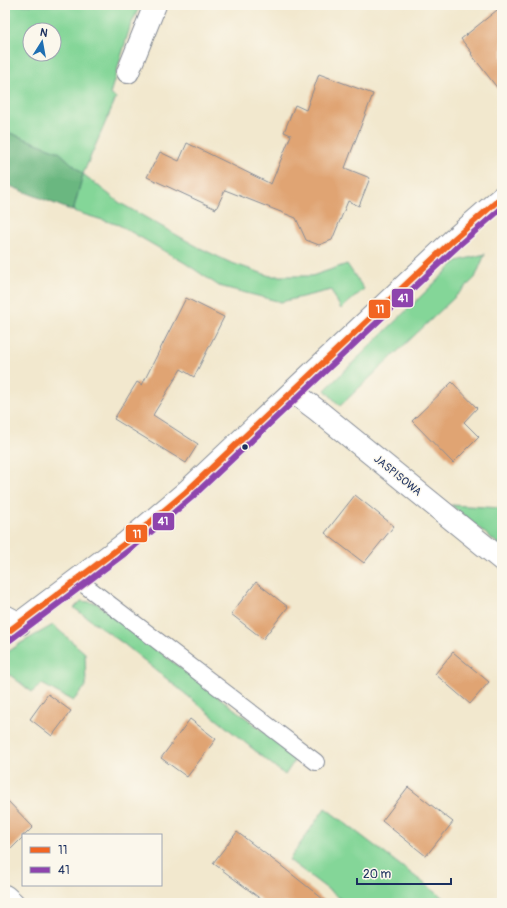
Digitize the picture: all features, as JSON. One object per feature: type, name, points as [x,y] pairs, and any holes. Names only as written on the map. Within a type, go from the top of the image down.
[{"type":"street","points":[[128,72],[155,5]]},
{"type":"street","points":[[10,625],[78,580],[127,542],[186,492],[454,239],[502,197]]},
{"type":"street","name":"JASPISOWA","points":[[293,392],[318,410],[502,560]]},
{"type":"street","points":[[5,896],[13,903]]},
{"type":"lane","points":[[78,580],[316,762]]},
{"type":"green space","points":[[5,5],[140,5],[130,27],[110,94],[116,98],[83,174],[59,152],[5,131]]},
{"type":"green space","points":[[5,131],[59,152],[83,174],[73,211],[5,184]]},
{"type":"green space","points":[[83,174],[120,203],[198,247],[229,262],[270,276],[312,276],[347,264],[364,289],[341,309],[331,290],[281,302],[219,286],[185,263],[119,225],[73,211]]},
{"type":"green space","points":[[485,254],[475,278],[340,406],[325,390],[457,261]]},
{"type":"green space","points":[[451,505],[502,508],[502,547]]},
{"type":"green space","points":[[81,601],[96,603],[297,757],[285,775],[124,644],[74,608]]},
{"type":"green space","points":[[53,625],[85,653],[86,686],[73,701],[42,684],[32,692],[10,675],[5,677],[5,654]]},
{"type":"green space","points":[[325,808],[450,903],[346,903],[289,860]]},
{"type":"building","points":[[502,6],[502,94],[461,39]]},
{"type":"building","points":[[319,74],[373,94],[345,168],[370,178],[359,206],[348,201],[332,240],[319,245],[306,240],[296,218],[225,190],[216,209],[147,177],[160,152],[179,161],[187,143],[271,184],[291,135],[284,132],[295,105],[306,110]]},
{"type":"building","points":[[186,298],[224,317],[194,377],[181,369],[153,415],[198,444],[186,463],[114,419],[137,382],[142,385]]},
{"type":"building","points":[[452,382],[477,408],[464,422],[479,437],[453,463],[412,421]]},
{"type":"building","points":[[355,495],[394,526],[364,563],[325,533]]},
{"type":"building","points":[[256,582],[288,607],[263,639],[231,614]]},
{"type":"building","points":[[453,652],[489,682],[470,704],[435,674]]},
{"type":"building","points":[[48,694],[71,711],[52,736],[30,719]]},
{"type":"building","points":[[190,719],[216,739],[187,777],[161,758]]},
{"type":"building","points":[[408,787],[453,822],[426,856],[382,821]]},
{"type":"building","points":[[5,798],[33,827],[26,834],[22,834],[22,838],[5,855]]},
{"type":"building","points":[[237,832],[328,903],[266,903],[213,863]]},
{"type":"transit line","name":"11","points":[[5,634],[127,542],[186,492],[454,239],[502,197]]},
{"type":"transit line","name":"41","points":[[10,640],[132,548],[191,498],[459,245],[502,208]]}]
